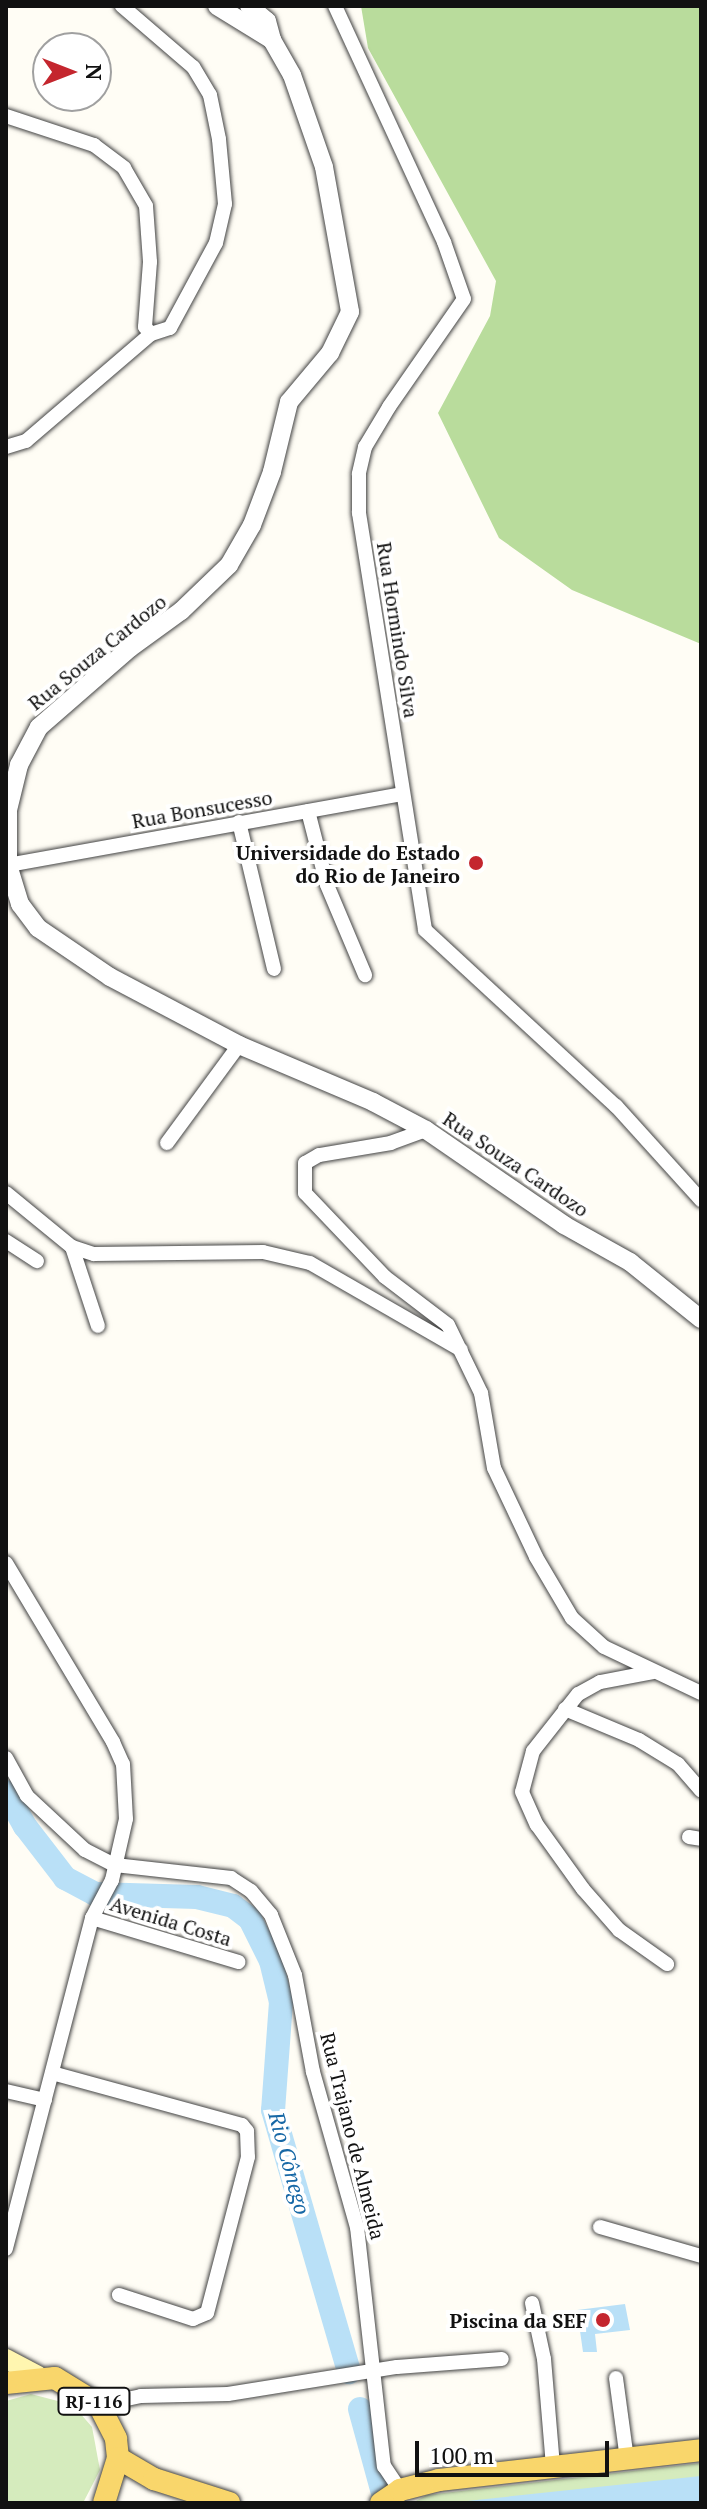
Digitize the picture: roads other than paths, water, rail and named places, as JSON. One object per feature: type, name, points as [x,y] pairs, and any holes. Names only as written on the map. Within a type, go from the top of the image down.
[{"type":"main road","points":[[6,2359],[38,2376]]},
{"type":"main road","name":"RJ-116","points":[[6,2383],[38,2376],[71,2384],[99,2405],[113,2430],[118,2458]]},
{"type":"main road","points":[[391,2496],[553,2467],[701,2450]]},
{"type":"main road","points":[[104,2503],[118,2458],[154,2479],[229,2503]]},
{"type":"street","points":[[6,447],[26,441],[151,334],[170,328],[216,243],[225,204],[210,95],[193,67],[122,6]]},
{"type":"street","points":[[217,6],[272,40]]},
{"type":"street","name":"Rua Souza Cardozo","points":[[249,6],[267,21],[272,40],[300,95],[324,167],[350,296],[346,328],[289,402],[272,472],[252,525],[229,565],[181,611],[130,648],[39,727],[19,765],[8,810],[8,865],[20,904],[58,944],[239,1045],[373,1102],[426,1130],[564,1225],[630,1262],[701,1319]]},
{"type":"street","name":"Rua Hormindo Silva","points":[[335,6],[444,242],[464,299],[381,420],[365,447],[359,474],[359,513],[419,910],[430,938],[616,1106],[701,1200]]},
{"type":"street","points":[[6,116],[94,145],[124,168],[146,206],[150,262],[145,314],[151,334]]},
{"type":"street","name":"Rua Bonsucesso","points":[[8,865],[402,794]]},
{"type":"street","points":[[308,811],[327,885],[365,975]]},
{"type":"street","points":[[239,822],[274,969]]},
{"type":"street","points":[[167,1143],[239,1045]]},
{"type":"street","points":[[426,1130],[391,1143],[319,1155],[305,1163],[302,1177],[305,1193],[353,1245],[448,1325],[464,1352],[481,1393],[494,1468],[536,1557],[572,1618],[604,1647],[701,1693]]},
{"type":"street","points":[[6,1193],[72,1247],[117,1255],[281,1254],[310,1263],[464,1352]]},
{"type":"street","points":[[6,1241],[37,1261]]},
{"type":"street","points":[[72,1247],[98,1326]]},
{"type":"street","points":[[6,1563],[123,1764],[126,1819],[112,1880],[92,1918],[6,2249]]},
{"type":"street","points":[[653,1672],[600,1682],[578,1694],[533,1751],[522,1792],[537,1825],[583,1889],[619,1930],[667,1964]]},
{"type":"street","points":[[565,1709],[639,1740],[678,1764],[701,1790]]},
{"type":"street","points":[[6,1758],[27,1796],[52,1824],[115,1865]]},
{"type":"street","name":"Rua Trajano de Almeida","points":[[115,1865],[215,1872],[251,1891],[271,1915],[295,1975],[313,2072],[357,2227],[370,2372],[391,2496]]},
{"type":"street","name":"Avenida Costa","points":[[92,1918],[239,1962]]},
{"type":"street","points":[[52,2073],[242,2125],[250,2142],[207,2313],[193,2319],[119,2295]]},
{"type":"street","points":[[6,2091],[45,2100]]},
{"type":"street","points":[[600,2227],[701,2256]]},
{"type":"street","points":[[532,2303],[544,2359],[553,2467]]},
{"type":"street","points":[[99,2405],[141,2396],[267,2390],[370,2372],[502,2359]]},
{"type":"street","points":[[616,2378],[627,2459]]},
{"type":"water","name":"Piscina da SEF","points":[[625,2304],[630,2330],[595,2334],[597,2352],[583,2352],[577,2310]]},
{"type":"water","points":[[701,2476],[701,2503],[448,2503]]},
{"type":"waterway","name":"Rio Cônego","points":[[6,1792],[25,1826],[65,1878],[95,1894],[197,1897],[233,1906],[250,1919],[271,1961],[281,2002],[273,2110],[349,2372]]},
{"type":"waterway","name":"Rio Cônego","points":[[360,2409],[384,2497]]},
{"type":"place","name":"Universidade do Estado do Rio de Janeiro","points":[[476,863]]},
{"type":"place","name":"Piscina da SEF","points":[[603,2320]]}]
